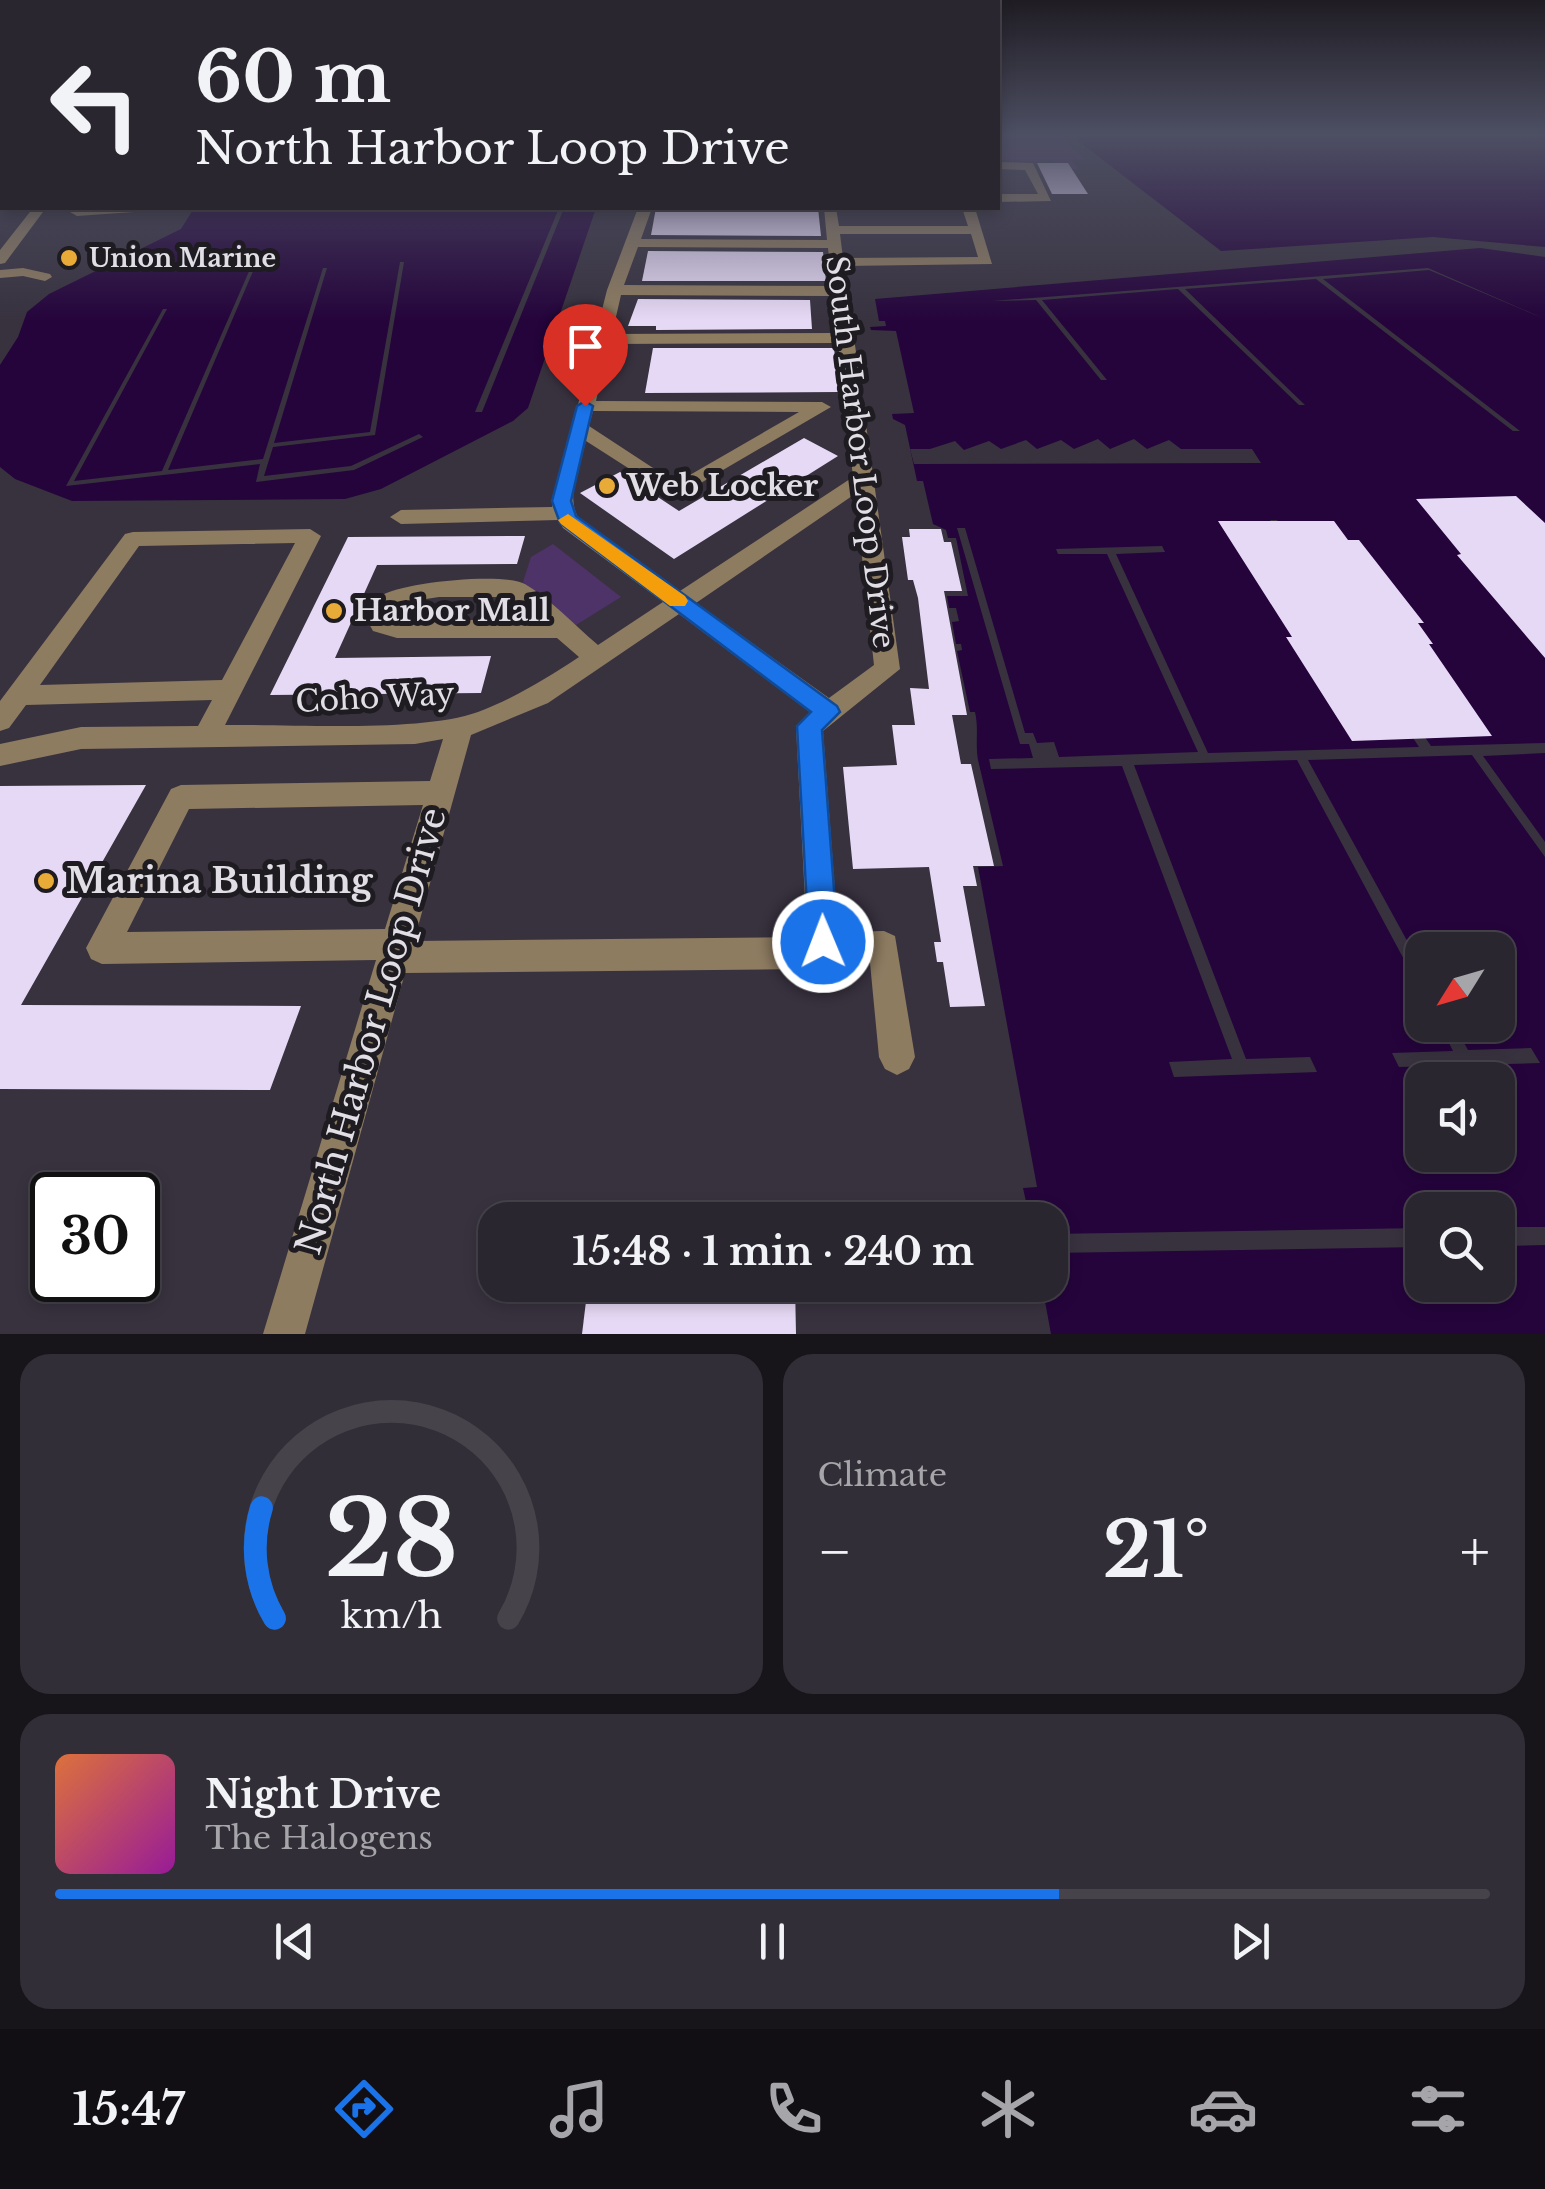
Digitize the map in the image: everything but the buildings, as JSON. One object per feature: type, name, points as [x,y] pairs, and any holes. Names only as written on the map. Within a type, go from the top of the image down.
[{"type":"street","points":[[1000,198],[1046,197]]},
{"type":"street","points":[[0,260],[38,210]]},
{"type":"street","points":[[644,210],[602,339],[563,492],[564,513],[571,523],[828,712],[810,726],[826,930],[819,948]]},
{"type":"street","name":"South Harbor Loop Drive","points":[[828,712],[887,669],[830,210]]},
{"type":"street","points":[[631,243],[834,245],[987,261],[969,210]]},
{"type":"street","points":[[834,245],[978,230]]},
{"type":"street","points":[[0,274],[23,272],[45,277]]},
{"type":"street","points":[[615,290],[840,291]]},
{"type":"street","points":[[602,339],[846,338]]},
{"type":"street","points":[[585,406],[854,407]]},
{"type":"street","points":[[579,428],[675,492],[822,407]]},
{"type":"street","name":"Coho Way","points":[[0,754],[81,738],[459,729],[522,706],[864,479]]},
{"type":"street","points":[[401,517],[564,513]]},
{"type":"street","points":[[0,721],[133,539],[310,536],[206,736]]},
{"type":"street","points":[[564,629],[397,629],[381,625],[376,614],[382,602],[407,592],[516,589],[564,629],[597,658]]},
{"type":"street","points":[[19,694],[230,690]]},
{"type":"street","name":"North Harbor Loop Drive","points":[[284,1334],[459,729]]},
{"type":"street","points":[[440,793],[181,796],[102,948],[770,954],[884,946],[896,1057]]},
{"type":"shaded area","points":[[1151,197],[1545,197],[1545,247],[1433,237],[1221,251]]},
{"type":"shaded area","points":[[193,210],[595,210],[528,408],[513,421],[381,489],[345,499],[72,501],[15,479],[0,467],[0,365],[18,337],[27,312],[49,294],[181,229]]},
{"type":"shaded area","points":[[1480,248],[1545,257],[1545,1334],[1051,1334],[1045,1302],[1068,1302],[1068,1202],[1026,1202],[1023,1188],[1037,1187],[978,867],[1003,866],[978,760],[975,712],[970,712],[957,651],[962,650],[961,644],[956,644],[952,622],[959,621],[956,608],[949,608],[947,596],[968,596],[956,538],[948,538],[946,530],[933,524],[923,481],[917,481],[905,425],[893,419],[892,414],[914,413],[896,331],[871,330],[870,327],[886,326],[885,321],[879,321],[875,299]]},
{"type":"shaded area","points":[[553,544],[621,597],[576,625],[523,582],[531,557]]},
{"type":"pier","points":[[558,210],[563,210],[482,412],[475,412]]},
{"type":"pier","points":[[400,262],[404,262],[375,435],[273,447],[264,476],[351,466],[419,434],[423,437],[354,470],[256,482],[260,464],[66,486],[163,309],[167,309],[74,481],[162,471],[250,269],[254,269],[168,470],[263,459],[323,268],[327,268],[274,443],[370,432]]},
{"type":"pier","points":[[1428,268],[1545,319],[1429,270],[1323,279],[1520,431],[1513,431],[1316,279],[1185,289],[1305,405],[1299,405],[1178,289],[1042,300],[1107,380],[1101,380],[1036,300],[992,301]]},
{"type":"pier","points":[[1098,439],[1110,449],[1134,439],[1147,449],[1169,440],[1181,449],[1252,449],[1261,463],[914,464],[910,449],[930,449],[955,441],[964,450],[989,441],[1001,449],[1026,440],[1037,449],[1061,440],[1074,449]]},
{"type":"pier","points":[[1270,520],[1277,520],[1431,746],[1545,743],[1545,753],[1483,756],[1545,842],[1545,857],[1472,755],[1308,760],[1405,937],[1405,961],[1297,760],[1134,765],[1246,1059],[1310,1057],[1317,1072],[1174,1077],[1169,1062],[1232,1059],[1122,766],[991,769],[989,759],[1033,758],[1029,744],[1020,744],[957,528],[965,528],[1025,733],[1033,733],[1037,743],[1054,742],[1059,757],[1198,752],[1107,554],[1058,554],[1056,549],[1162,546],[1165,552],[1116,554],[1208,753],[1419,747]]},
{"type":"pier","points":[[1448,1042],[1464,1042],[1468,1050],[1531,1048],[1540,1063],[1405,1062],[1405,1067],[1399,1067],[1392,1053],[1453,1051]]},
{"type":"pier","points":[[1515,1227],[1545,1227],[1545,1245],[1515,1246]]},
{"type":"pier","points":[[1405,1228],[1405,1247],[1068,1253],[1068,1234]]},
{"type":"slow traffic","points":[[568,520],[677,601]]},
{"type":"place","name":"Union Marine","points":[[69,258]]},
{"type":"place","name":"Web Locker","points":[[607,486]]},
{"type":"place","name":"Harbor Mall","points":[[334,611]]},
{"type":"place","name":"Marina Building","points":[[46,881]]},
{"type":"route","points":[[585,406],[561,501],[567,519],[828,712],[810,726],[826,930],[823,942]]}]
